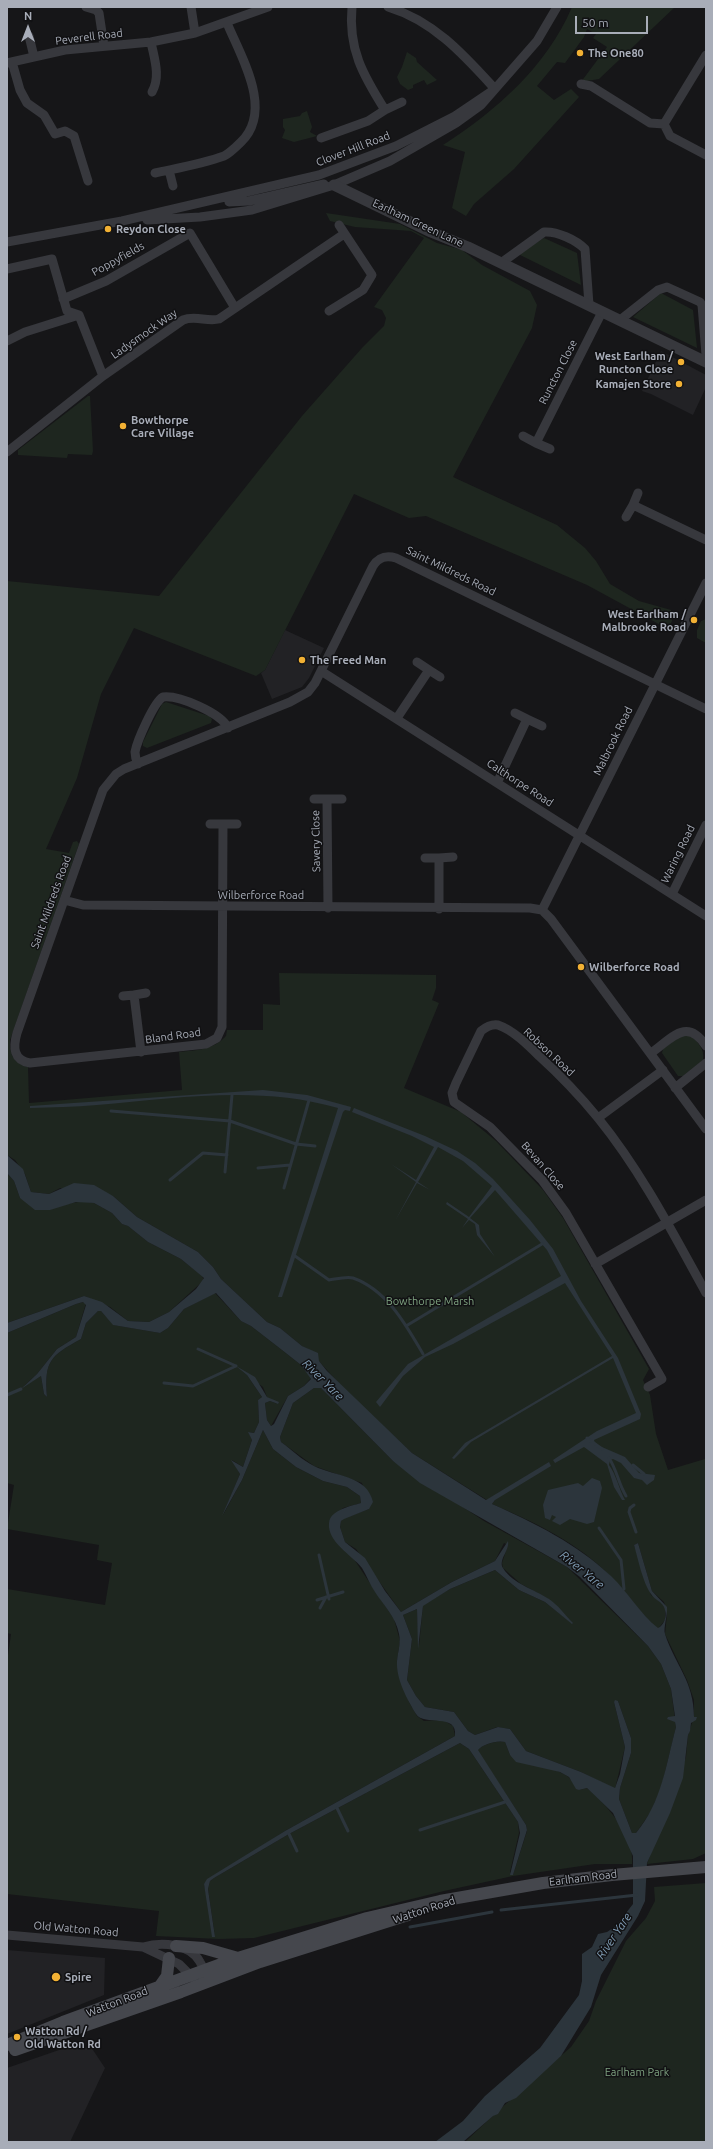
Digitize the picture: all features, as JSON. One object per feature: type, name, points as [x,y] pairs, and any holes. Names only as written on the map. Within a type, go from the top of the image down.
[{"type":"main road","name":"Earlham Road","points":[[461,1899],[544,1883],[612,1875],[706,1868]]},
{"type":"main road","name":"Watton Road","points":[[7,2045],[160,1986],[194,1978],[204,1970],[238,1958],[367,1918],[410,1907],[461,1899]]},
{"type":"main road","name":"Watton Road","points":[[7,2053],[181,1992],[221,1976],[374,1926],[439,1908],[461,1899]]},
{"type":"main road","points":[[176,1946],[203,1948],[238,1958]]},
{"type":"main road","points":[[160,1986],[167,1976],[169,1958]]},
{"type":"street","points":[[86,7],[96,10],[99,13],[104,46]]},
{"type":"street","points":[[191,7],[196,33]]},
{"type":"street","name":"Peverell Road","points":[[10,63],[65,50],[151,42],[196,33],[268,7]]},
{"type":"street","points":[[352,7],[350,25],[353,46],[369,85],[385,110]]},
{"type":"street","points":[[388,7],[412,11],[444,36],[465,55],[495,89]]},
{"type":"street","name":"Clover Hill Road","points":[[122,222],[200,217],[252,210],[334,185],[390,161],[421,144],[475,110],[537,41],[557,7]]},
{"type":"street","points":[[155,173],[226,155],[247,136],[251,130],[255,114],[255,93],[227,23]]},
{"type":"street","points":[[29,36],[34,57]]},
{"type":"street","points":[[151,42],[157,75],[156,85],[152,92]]},
{"type":"street","points":[[664,124],[706,55]]},
{"type":"street","points":[[10,63],[20,90],[27,103],[44,115],[55,134],[65,131],[74,136],[87,178],[95,172]]},
{"type":"street","points":[[580,84],[591,86],[650,123],[664,124]]},
{"type":"street","name":"Clover Hill Road","points":[[7,242],[122,222],[293,183],[365,159],[396,146],[455,116],[495,89]]},
{"type":"street","points":[[321,138],[368,121],[385,110],[402,102]]},
{"type":"street","points":[[664,124],[670,136],[706,155]]},
{"type":"street","points":[[169,170],[173,186]]},
{"type":"street","name":"Clover Hill Road","points":[[207,202],[249,201],[319,183],[334,185]]},
{"type":"street","name":"Earlham Green Lane","points":[[334,185],[602,312],[620,320],[706,358],[702,305],[700,302],[667,287],[658,290],[620,320]]},
{"type":"street","points":[[329,311],[363,290],[372,275],[339,225]]},
{"type":"street","points":[[502,264],[544,232],[550,231],[567,238],[585,249],[589,305]]},
{"type":"street","name":"Poppyfields","points":[[63,300],[106,281],[190,233],[235,308]]},
{"type":"street","name":"Ladysmock Way","points":[[7,452],[103,376],[184,320],[193,318],[219,319],[344,234]]},
{"type":"street","points":[[7,269],[52,259],[67,311],[79,315]]},
{"type":"street","name":"Runcton Close","points":[[536,443],[602,312]]},
{"type":"street","points":[[7,341],[25,332],[79,315]]},
{"type":"street","points":[[79,315],[103,376]]},
{"type":"street","points":[[523,436],[550,449]]},
{"type":"street","points":[[626,517],[638,493]]},
{"type":"street","points":[[632,505],[706,540]]},
{"type":"street","name":"Saint Mildreds Road","points":[[24,1062],[19,1059],[15,1052],[14,1044],[103,790],[116,774],[228,728],[300,697],[308,692],[321,671],[373,566],[382,557],[388,556],[396,558],[706,709]]},
{"type":"street","name":"Malbrook Road","points":[[542,910],[706,583]]},
{"type":"street","points":[[417,662],[440,677]]},
{"type":"street","points":[[397,718],[429,670]]},
{"type":"street","name":"Calthorpe Road","points":[[321,671],[706,916]]},
{"type":"street","points":[[138,764],[135,757],[136,748],[156,704],[164,697],[174,697],[212,712],[224,721],[228,728]]},
{"type":"street","points":[[515,713],[542,726]]},
{"type":"street","points":[[497,783],[527,719]]},
{"type":"street","name":"Savery Close","points":[[314,799],[342,799]]},
{"type":"street","name":"Savery Close","points":[[327,799],[328,908]]},
{"type":"street","points":[[210,824],[237,824]]},
{"type":"street","name":"Bland Road","points":[[24,1062],[141,1052],[206,1044],[217,1038],[222,1027],[223,824]]},
{"type":"street","name":"Waring Road","points":[[672,894],[706,825]]},
{"type":"street","points":[[425,858],[453,858]]},
{"type":"street","points":[[439,858],[439,909]]},
{"type":"street","name":"Wilberforce Road","points":[[64,900],[83,905],[439,909],[530,908],[542,910]]},
{"type":"street","points":[[542,910],[550,918],[706,1129]]},
{"type":"street","points":[[123,996],[146,993]]},
{"type":"street","points":[[134,995],[141,1052]]},
{"type":"street","name":"Robson Road","points":[[454,1102],[452,1093],[476,1038],[489,1026],[497,1025],[509,1031],[529,1047],[598,1118],[635,1170],[667,1222],[706,1293]]},
{"type":"street","points":[[651,1053],[676,1034],[686,1030],[695,1032],[706,1046]]},
{"type":"street","points":[[675,1088],[706,1063]]},
{"type":"street","points":[[598,1118],[663,1070]]},
{"type":"street","name":"Bevan Close","points":[[454,1102],[490,1127],[542,1180],[566,1213],[662,1379],[648,1387]]},
{"type":"street","points":[[595,1264],[706,1200]]},
{"type":"street","name":"Old Watton Road","points":[[7,1935],[143,1947],[179,1964],[194,1978]]},
{"type":"street","name":"Old Watton Road","points":[[143,1947],[156,1944],[176,1946],[194,1953],[204,1970]]},
{"type":"street","points":[[181,1992],[194,1978],[221,1976]]},
{"type":"shaded area","points":[[661,351],[706,375],[706,387],[693,415],[642,391]]},
{"type":"shaded area","points":[[285,630],[324,648],[309,678],[302,687],[272,699],[261,673],[265,670]]},
{"type":"shaded area","name":"Spire","points":[[7,1950],[105,1958],[104,1995],[7,2034]]},
{"type":"shaded area","points":[[91,2047],[105,2068],[70,2142],[7,2142],[7,2068],[59,2050]]},
{"type":"green space","points":[[572,7],[675,7],[599,79],[581,82],[607,47],[593,38],[596,34],[587,29],[584,37],[565,63],[557,62],[537,86],[554,100],[571,89],[579,97],[514,169],[474,204],[466,216],[452,208],[465,152],[443,145],[463,132],[501,102],[534,68],[549,49]]},
{"type":"green space","points":[[407,52],[416,58],[417,62],[437,80],[427,85],[424,80],[413,85],[413,88],[408,90],[400,84],[397,77]]},
{"type":"green space","points":[[307,111],[312,127],[310,132],[317,136],[294,142],[282,138],[285,130],[283,127],[283,119],[300,116],[302,113]]},
{"type":"green space","name":"Bowthorpe Marsh","points":[[326,213],[400,224],[437,243],[462,250],[482,265],[530,291],[537,305],[532,328],[453,477],[557,525],[585,548],[596,561],[610,584],[639,601],[671,610],[672,621],[668,629],[587,585],[426,516],[409,518],[354,494],[265,670],[256,676],[134,628],[101,694],[77,778],[46,849],[69,853],[73,842],[77,841],[79,844],[10,1040],[11,1050],[13,1058],[19,1063],[28,1067],[29,1103],[182,1090],[179,1052],[210,1047],[221,1041],[226,1036],[227,1030],[263,1030],[263,1004],[280,1005],[279,973],[436,975],[436,988],[432,1000],[439,1003],[404,1088],[461,1112],[496,1141],[543,1190],[563,1218],[649,1369],[643,1380],[650,1395],[656,1434],[668,1470],[705,1459],[706,1853],[693,1859],[647,1864],[686,1757],[688,1735],[694,1717],[694,1700],[687,1680],[665,1634],[667,1614],[664,1602],[652,1591],[638,1543],[634,1545],[651,1595],[662,1603],[665,1609],[665,1620],[658,1629],[645,1617],[611,1577],[585,1554],[555,1534],[492,1504],[495,1500],[491,1498],[487,1500],[412,1453],[345,1390],[308,1349],[280,1328],[267,1322],[221,1279],[213,1267],[198,1252],[137,1217],[113,1196],[60,1188],[49,1194],[31,1192],[25,1174],[15,1160],[7,1155],[7,581],[159,596],[302,416],[362,348],[384,326],[386,318],[382,310],[374,307],[424,238],[411,231],[355,227],[330,221]]},
{"type":"green space","points":[[544,238],[577,253],[581,285],[518,254]]},
{"type":"green space","points":[[661,293],[693,310],[697,348],[633,317]]},
{"type":"green space","points":[[88,396],[90,396],[92,455],[68,454],[67,458],[18,455],[18,450]]},
{"type":"green space","points":[[706,619],[706,643],[697,638],[697,630],[701,621]]},
{"type":"green space","points":[[166,702],[209,716],[212,719],[211,723],[147,748],[143,746],[143,742],[162,704]]},
{"type":"green space","points":[[680,1035],[691,1035],[700,1046],[703,1053],[703,1060],[683,1076],[678,1076],[662,1053],[663,1049]]},
{"type":"green space","points":[[7,1173],[14,1181],[20,1198],[67,1204],[83,1201],[94,1203],[112,1213],[122,1224],[128,1226],[148,1242],[181,1259],[202,1276],[204,1280],[169,1312],[149,1322],[128,1321],[110,1307],[84,1296],[7,1323]]},
{"type":"green space","points":[[215,1293],[241,1321],[251,1326],[301,1365],[311,1378],[304,1386],[288,1396],[271,1426],[267,1420],[265,1403],[270,1401],[278,1404],[267,1397],[263,1387],[238,1368],[247,1375],[262,1397],[258,1400],[259,1422],[254,1433],[249,1432],[252,1440],[243,1467],[232,1460],[240,1474],[223,1515],[242,1480],[263,1430],[273,1449],[296,1467],[323,1481],[347,1487],[360,1496],[361,1503],[343,1508],[329,1522],[394,1619],[400,1641],[397,1661],[409,1702],[417,1716],[424,1721],[445,1721],[453,1726],[455,1736],[285,1831],[204,1884],[215,1936],[208,1889],[210,1881],[289,1834],[460,1743],[469,1749],[518,1822],[519,1833],[510,1872],[513,1875],[527,1831],[526,1825],[477,1750],[494,1742],[505,1742],[510,1755],[561,1773],[569,1777],[579,1790],[587,1788],[595,1795],[611,1812],[624,1832],[632,1853],[632,1864],[595,1864],[513,1876],[444,1891],[254,1938],[219,1939],[156,1936],[159,1911],[7,1894],[7,1662],[11,1634],[7,1633],[7,1589],[105,1605],[112,1563],[97,1560],[99,1545],[7,1529],[14,1485],[7,1483],[7,1333],[76,1304],[83,1302],[86,1303],[76,1337],[57,1349],[37,1374],[24,1386],[41,1376],[44,1394],[47,1397],[47,1375],[48,1367],[51,1361],[62,1350],[81,1339],[86,1323],[98,1311],[101,1311],[114,1325],[160,1333],[168,1328],[184,1309]]},
{"type":"green space","points":[[314,1388],[321,1388],[393,1461],[484,1521],[567,1567],[648,1646],[661,1664],[671,1689],[676,1727],[661,1789],[650,1813],[636,1833],[632,1833],[619,1799],[620,1788],[631,1753],[631,1738],[618,1701],[614,1702],[625,1747],[615,1789],[581,1772],[526,1751],[510,1729],[497,1727],[475,1735],[468,1731],[454,1712],[425,1707],[416,1696],[407,1680],[412,1639],[403,1615],[417,1609],[419,1646],[423,1605],[450,1589],[495,1570],[519,1590],[545,1602],[573,1624],[547,1598],[521,1584],[503,1568],[502,1563],[508,1545],[504,1543],[495,1561],[452,1582],[401,1612],[356,1549],[345,1542],[340,1527],[341,1521],[344,1518],[369,1509],[362,1483],[314,1466],[281,1442],[280,1437],[293,1403]]},
{"type":"green space","name":"Earlham Park","points":[[706,1883],[706,2142],[465,2142],[500,2109],[571,2047],[589,2021],[596,2001],[626,1941],[646,1918],[655,1901],[654,1887]]},
{"type":"water","points":[[263,1090],[307,1095],[351,1107],[350,1111],[345,1110],[343,1112],[282,1297],[278,1297],[338,1108],[308,1101],[278,1097],[218,1095],[89,1106],[30,1108],[30,1106]]},
{"type":"water","points":[[354,1108],[425,1136],[457,1151],[475,1163],[493,1179],[530,1220],[553,1249],[581,1301],[618,1358],[641,1414],[640,1419],[594,1440],[595,1444],[625,1457],[639,1473],[655,1475],[654,1480],[647,1485],[642,1480],[634,1478],[621,1463],[613,1459],[610,1460],[609,1465],[614,1473],[625,1500],[622,1500],[614,1487],[607,1464],[584,1447],[555,1463],[553,1460],[597,1431],[636,1413],[613,1358],[471,1442],[454,1459],[452,1458],[465,1443],[612,1356],[565,1283],[453,1344],[425,1357],[403,1376],[380,1407],[376,1402],[408,1364],[561,1276],[547,1250],[495,1190],[470,1218],[479,1225],[480,1234],[495,1257],[477,1235],[475,1224],[469,1220],[462,1228],[468,1219],[446,1204],[447,1202],[469,1217],[492,1186],[463,1161],[438,1147],[418,1182],[430,1190],[417,1183],[395,1221],[416,1182],[391,1164],[416,1180],[434,1147],[412,1136],[352,1112]]},
{"type":"water","name":"River Yare","points":[[7,1155],[23,1169],[31,1192],[49,1194],[74,1183],[94,1185],[113,1196],[137,1217],[198,1252],[213,1267],[221,1279],[267,1322],[280,1328],[302,1346],[318,1353],[319,1361],[327,1371],[412,1453],[486,1500],[549,1462],[551,1466],[495,1500],[492,1504],[555,1535],[598,1564],[623,1589],[645,1616],[658,1628],[662,1625],[666,1615],[665,1610],[663,1605],[648,1589],[641,1571],[634,1545],[638,1543],[652,1591],[667,1607],[665,1634],[691,1693],[694,1717],[697,1717],[696,1720],[691,1723],[688,1735],[683,1778],[670,1813],[647,1863],[645,1901],[638,1916],[601,1975],[591,2007],[561,2056],[516,2098],[505,2103],[498,2114],[493,2116],[463,2142],[435,2142],[463,2121],[485,2096],[540,2048],[579,1995],[582,1981],[582,1954],[592,1947],[598,1934],[607,1932],[616,1926],[633,1904],[633,1856],[613,1813],[587,1788],[579,1790],[576,1789],[569,1777],[560,1772],[516,1762],[510,1755],[505,1742],[494,1742],[483,1746],[478,1750],[526,1825],[527,1830],[513,1875],[510,1875],[520,1833],[518,1822],[469,1749],[460,1743],[289,1834],[210,1881],[208,1889],[215,1937],[212,1937],[204,1884],[207,1879],[285,1831],[455,1736],[455,1729],[451,1724],[446,1722],[426,1720],[420,1718],[416,1714],[398,1675],[397,1661],[400,1637],[395,1622],[373,1589],[362,1568],[341,1548],[329,1530],[330,1519],[333,1515],[342,1509],[361,1503],[360,1496],[347,1487],[323,1481],[296,1467],[273,1449],[263,1430],[242,1480],[222,1516],[240,1474],[231,1460],[243,1467],[252,1440],[248,1432],[254,1433],[259,1422],[258,1400],[262,1397],[247,1375],[236,1366],[255,1377],[267,1397],[279,1402],[278,1404],[270,1401],[265,1403],[267,1420],[271,1426],[274,1424],[288,1396],[304,1386],[311,1379],[301,1365],[251,1326],[241,1321],[216,1293],[184,1309],[168,1328],[160,1333],[113,1325],[101,1311],[98,1311],[86,1323],[81,1339],[62,1350],[51,1361],[48,1367],[47,1375],[47,1397],[44,1394],[41,1376],[21,1389],[37,1374],[57,1349],[76,1337],[86,1305],[83,1302],[76,1304],[7,1333],[7,1323],[84,1296],[102,1302],[128,1321],[149,1322],[169,1312],[196,1289],[204,1278],[181,1259],[148,1242],[128,1226],[122,1224],[112,1213],[94,1203],[76,1202],[50,1210],[35,1210],[20,1198],[14,1181],[7,1173]],"holes":[[[314,1388],[321,1388],[393,1461],[420,1483],[567,1567],[580,1577],[648,1646],[661,1664],[671,1689],[675,1716],[668,1717],[667,1719],[675,1722],[676,1727],[666,1769],[657,1796],[652,1809],[636,1833],[632,1833],[619,1799],[620,1788],[631,1753],[631,1738],[618,1701],[615,1700],[614,1702],[625,1747],[620,1774],[615,1788],[581,1772],[526,1751],[510,1729],[498,1727],[475,1735],[468,1731],[454,1712],[425,1707],[416,1696],[407,1680],[412,1639],[403,1615],[417,1609],[418,1649],[423,1606],[450,1589],[495,1570],[519,1590],[545,1602],[572,1624],[573,1623],[552,1601],[518,1582],[507,1574],[503,1568],[502,1562],[508,1541],[495,1561],[452,1582],[401,1612],[385,1591],[365,1558],[345,1542],[340,1527],[341,1521],[344,1519],[369,1509],[373,1502],[370,1493],[350,1478],[323,1470],[310,1464],[281,1442],[280,1437],[293,1403]]]},
{"type":"water","points":[[592,1478],[600,1481],[602,1488],[594,1522],[587,1524],[570,1519],[560,1525],[552,1521],[556,1517],[552,1515],[550,1520],[545,1518],[543,1505],[548,1490],[578,1483],[583,1486]]},
{"type":"waterway","points":[[225,1172],[232,1095]]},
{"type":"waterway","points":[[284,1188],[309,1100]]},
{"type":"waterway","points":[[111,1111],[230,1121],[296,1144],[315,1146]]},
{"type":"waterway","points":[[170,1180],[203,1153],[227,1155]]},
{"type":"waterway","points":[[258,1168],[290,1165]]},
{"type":"waterway","points":[[406,1326],[542,1244]]},
{"type":"waterway","points":[[295,1256],[329,1280],[351,1277],[376,1291],[386,1300],[402,1320],[423,1354]]},
{"type":"waterway","points":[[198,1349],[236,1366]]},
{"type":"waterway","points":[[164,1383],[193,1386],[236,1366]]},
{"type":"waterway","points":[[7,1395],[21,1389]]},
{"type":"waterway","points":[[587,1438],[602,1449]]},
{"type":"waterway","points":[[609,1458],[626,1496]]},
{"type":"waterway","points":[[633,1465],[644,1474]]},
{"type":"waterway","points":[[634,1505],[630,1508],[629,1512],[636,1532]]},
{"type":"waterway","points":[[599,1528],[621,1560],[624,1589]]},
{"type":"waterway","points":[[319,1555],[329,1599]]},
{"type":"waterway","points":[[317,1600],[343,1592]]},
{"type":"waterway","points":[[320,1608],[326,1597]]},
{"type":"waterway","points":[[420,1830],[505,1802]]},
{"type":"waterway","points":[[337,1808],[348,1831]]},
{"type":"waterway","points":[[289,1834],[297,1851]]},
{"type":"waterway","points":[[501,1910],[637,1895]]},
{"type":"waterway","points":[[410,1927],[492,1912]]},
{"type":"place","name":"The One80","points":[[580,53]]},
{"type":"place","name":"Reydon Close","points":[[108,229]]},
{"type":"place","name":"West Earlham / Runcton Close","points":[[681,362]]},
{"type":"place","name":"Kamajen Store","points":[[679,384]]},
{"type":"place","name":"Bowthorpe Care Village","points":[[123,426]]},
{"type":"place","name":"West Earlham / Malbrooke Road","points":[[694,620]]},
{"type":"place","name":"The Freed Man","points":[[302,660]]},
{"type":"place","name":"Wilberforce Road","points":[[581,967]]},
{"type":"place","name":"Spire","points":[[56,1977]]},
{"type":"place","name":"Watton Rd / Old Watton Rd","points":[[17,2037]]}]
